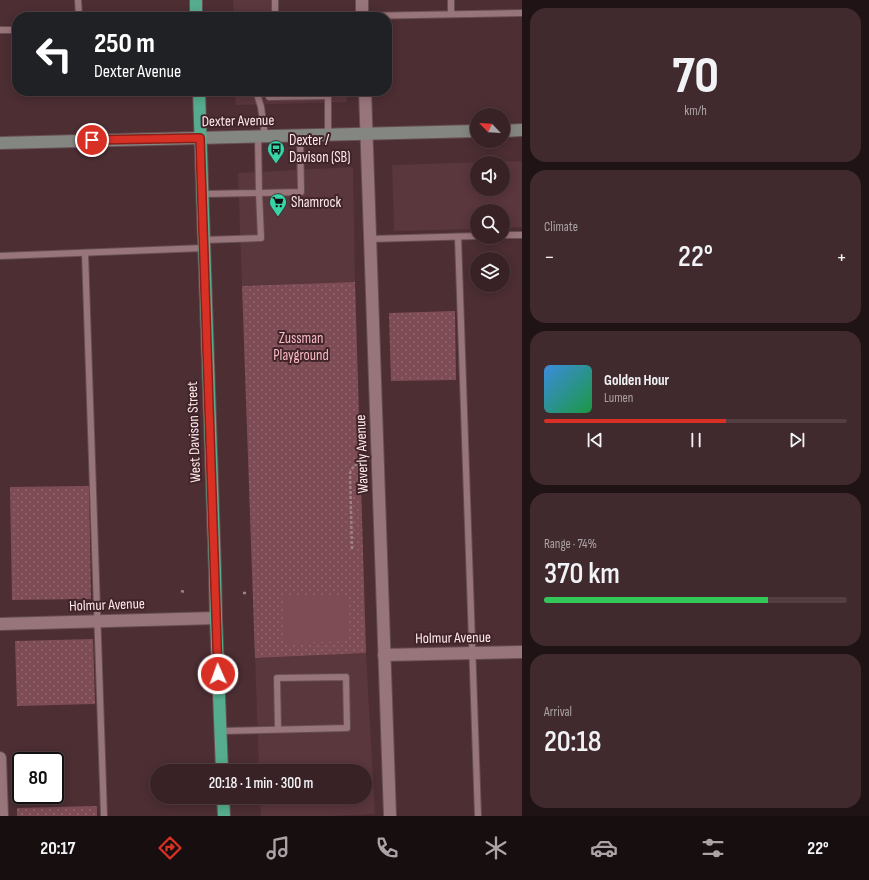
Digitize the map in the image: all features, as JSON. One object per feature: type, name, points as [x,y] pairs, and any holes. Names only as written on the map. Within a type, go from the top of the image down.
[{"type":"highway","points":[[196,0],[196,12]]},
{"type":"highway","name":"West Davison Street","points":[[199,96],[222,764]]},
{"type":"highway","points":[[223,804],[224,816]]},
{"type":"street","points":[[362,0],[362,12]]},
{"type":"street","name":"Waverly Avenue","points":[[365,96],[390,816]]},
{"type":"street","points":[[510,130],[522,130]]},
{"type":"street","name":"Dexter Avenue","points":[[0,142],[470,131]]},
{"type":"street","name":"Holmur Avenue","points":[[0,624],[216,618]]},
{"type":"street","name":"Holmur Avenue","points":[[384,655],[522,652]]},
{"type":"street","points":[[0,758],[2,816]]},
{"type":"lane","points":[[78,0],[79,12]]},
{"type":"lane","points":[[275,0],[275,12]]},
{"type":"lane","points":[[451,0],[451,14]]},
{"type":"lane","points":[[392,15],[522,12]]},
{"type":"lane","points":[[0,30],[12,30]]},
{"type":"lane","points":[[0,256],[85,253],[261,238],[259,193],[261,136],[260,107],[258,96]]},
{"type":"lane","points":[[328,96],[328,135]]},
{"type":"lane","points":[[202,194],[301,192],[300,135]]},
{"type":"lane","points":[[510,235],[522,235]]},
{"type":"lane","points":[[458,236],[478,816]]},
{"type":"lane","points":[[370,239],[470,236]]},
{"type":"lane","points":[[85,253],[104,816]]},
{"type":"lane","points":[[220,731],[347,728],[346,677],[277,678],[278,729]]},
{"type":"path","points":[[352,549],[350,473],[357,463],[378,463]]},
{"type":"path","points":[[181,591],[185,592]]},
{"type":"shaded area","points":[[233,0],[271,0],[271,12],[234,12]]},
{"type":"shaded area","points":[[235,96],[346,96],[347,102],[236,105]]},
{"type":"shaded area","points":[[510,161],[522,161],[522,227],[510,228],[510,204],[470,204],[470,229],[394,231],[392,165],[470,163],[470,196],[510,196]]},
{"type":"shaded area","points":[[353,167],[355,282],[242,286],[238,173]]},
{"type":"shaded area","points":[[366,653],[375,814],[333,816],[261,816],[260,804],[372,804],[372,764],[259,764],[255,658]]},
{"type":"green space","name":"Zussman Playground","points":[[355,282],[366,653],[255,658],[242,286]]},
{"type":"green space","points":[[455,311],[456,380],[391,381],[389,313]]},
{"type":"green space","points":[[89,486],[91,599],[12,600],[10,487]]},
{"type":"green space","points":[[347,596],[348,641],[285,643],[283,597]]},
{"type":"green space","points":[[93,639],[95,704],[17,706],[15,641]]},
{"type":"green space","points":[[97,806],[97,816],[17,816],[17,808]]},
{"type":"place","name":"Dexter / Davison (SB)","points":[[276,164]]},
{"type":"place","name":"Shamrock","points":[[278,217]]},
{"type":"route","points":[[92,140],[200,138],[218,674]]}]
